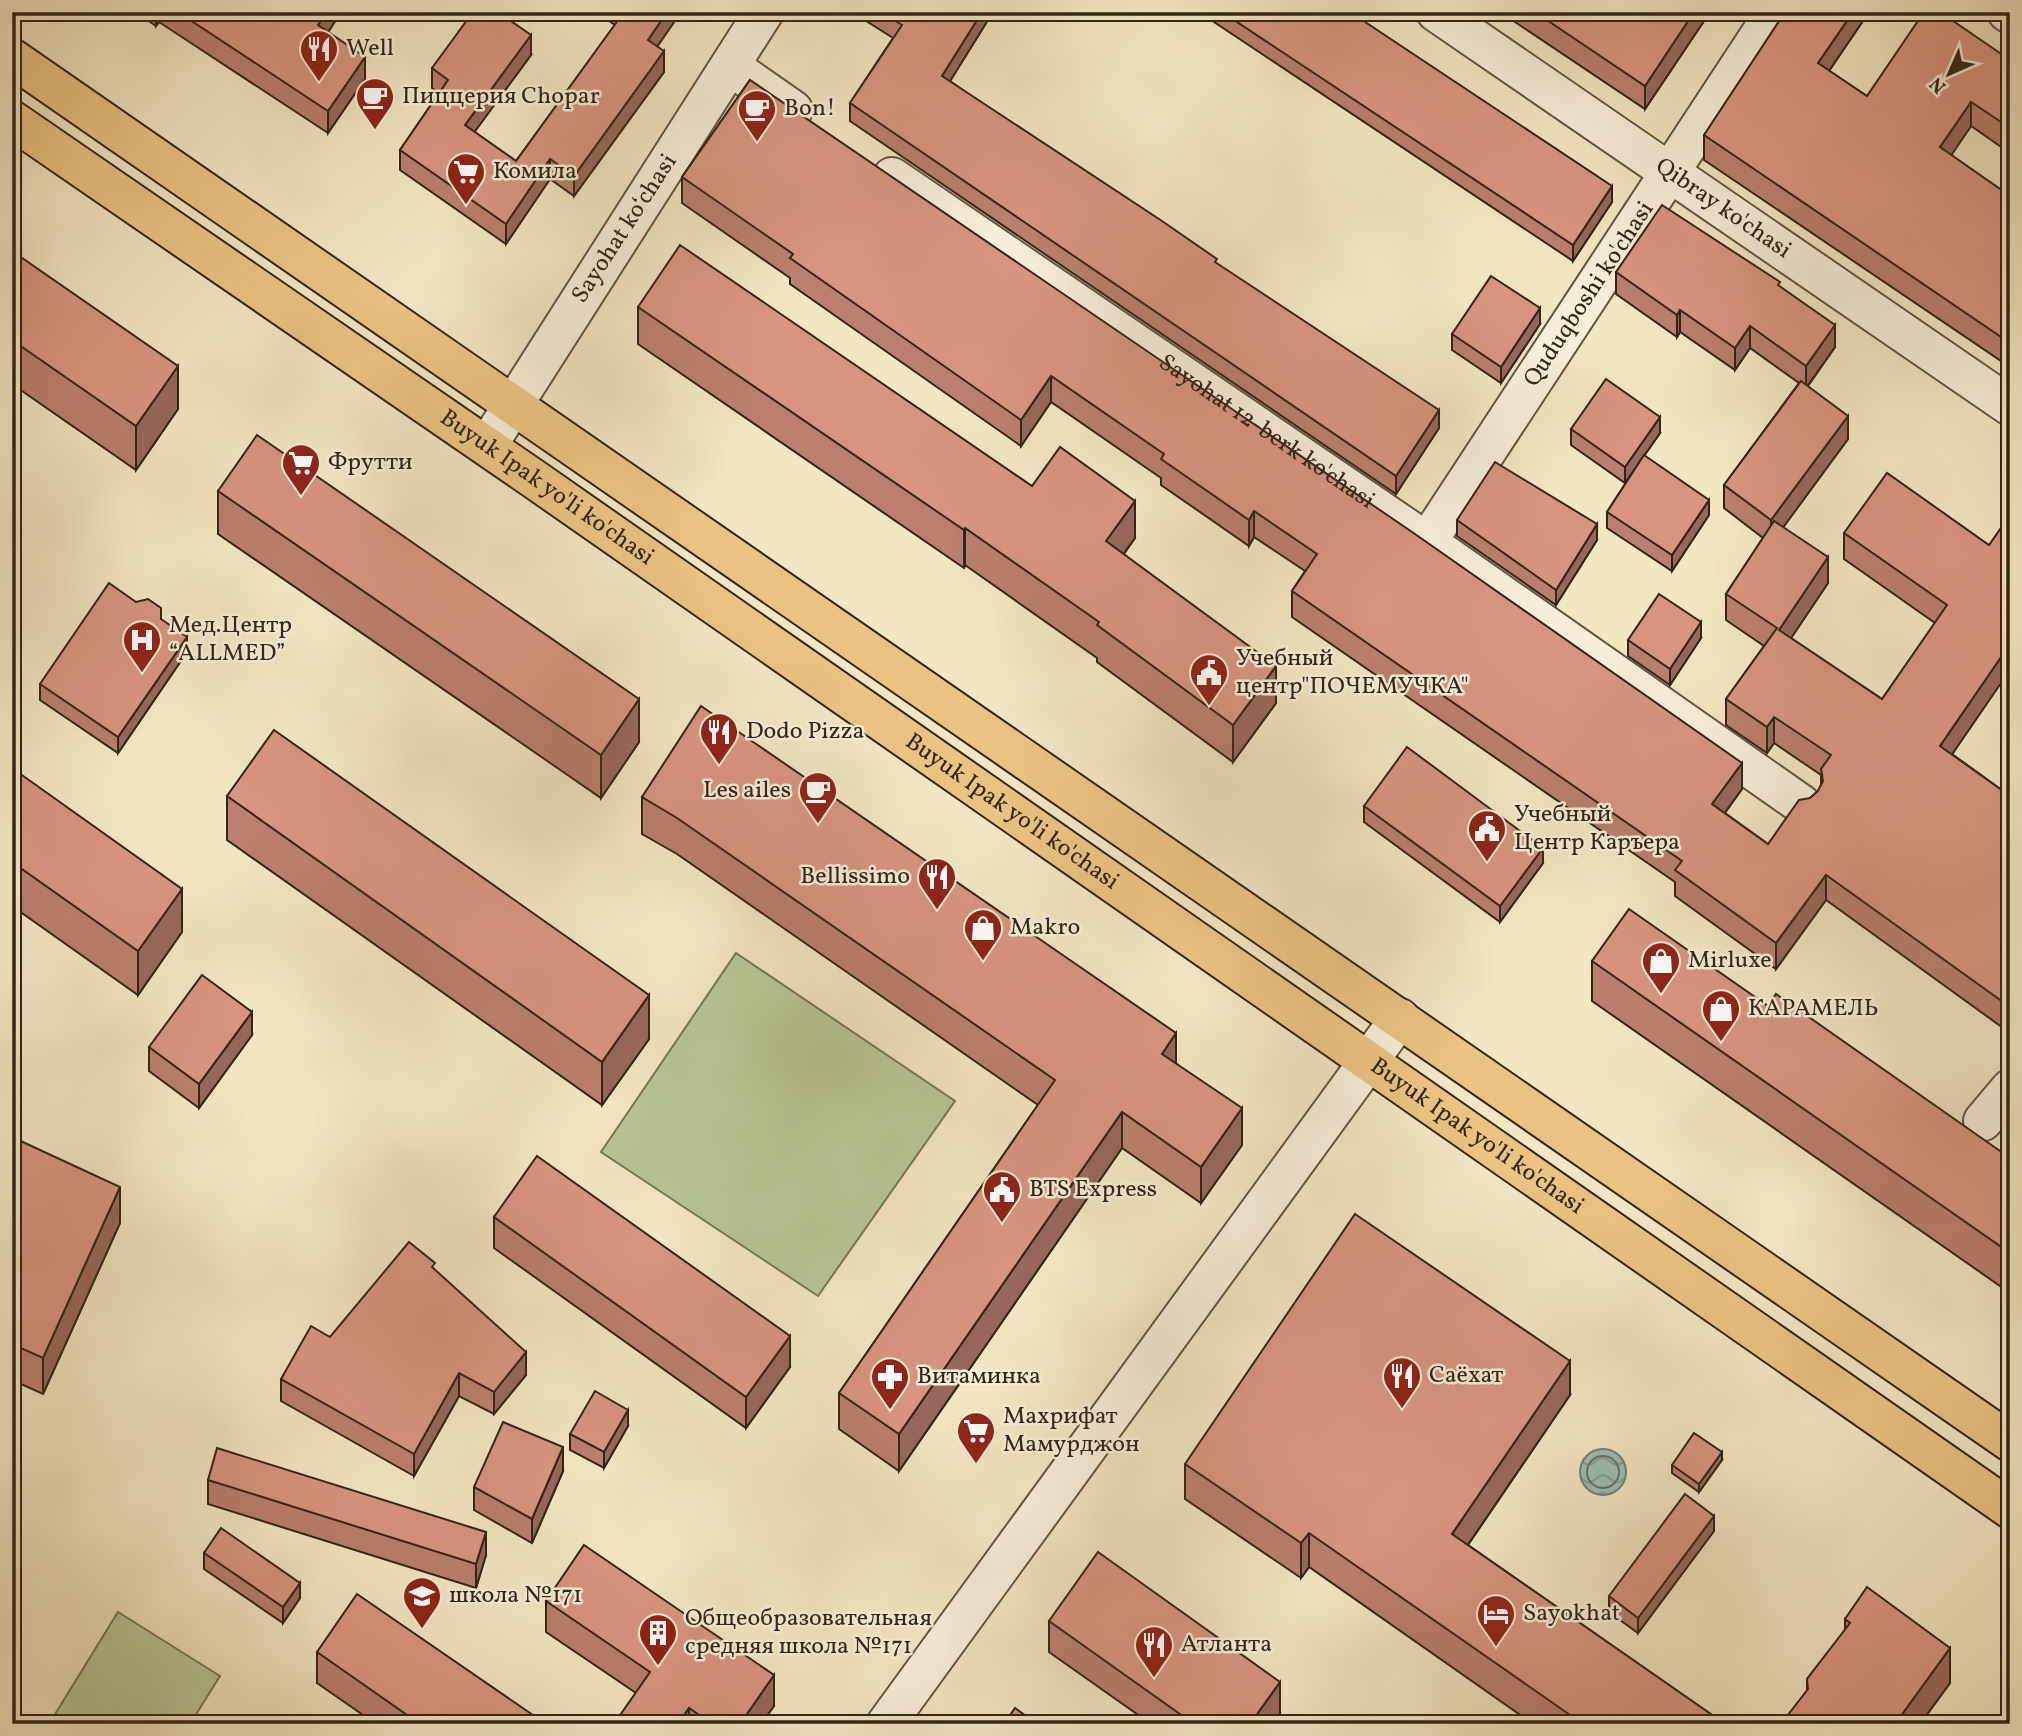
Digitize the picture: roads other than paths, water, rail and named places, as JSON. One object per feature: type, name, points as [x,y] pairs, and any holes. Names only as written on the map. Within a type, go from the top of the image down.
[{"type":"main road","name":"Buyuk Ipak yo'li ko'chasi","points":[[12,58],[514,403],[2010,1442]]},
{"type":"main road","name":"Buyuk Ipak yo'li ko'chasi","points":[[12,120],[487,446],[2010,1509]]},
{"type":"street","name":"Sayohat koʻchasi","points":[[487,446],[764,12]]},
{"type":"street","name":"Qibray ko'chasi","points":[[1436,12],[2010,406]]},
{"type":"street","name":"Quduqboshi ko'chasi","points":[[1427,542],[1775,12]]},
{"type":"street","points":[[730,66],[821,129]]},
{"type":"street","name":"Sayohat 12-berk ko'chasi","points":[[867,160],[1427,542],[1801,804]]},
{"type":"street","points":[[886,1724],[1400,1018]]},
{"type":"street","points":[[1983,1121],[2010,1089]]},
{"type":"water","points":[[1603,1449],[1619,1456],[1626,1472],[1619,1488],[1603,1495],[1587,1488],[1580,1472],[1587,1456]]},
{"type":"place","name":"Well","points":[[319,83]]},
{"type":"place","name":"Пиццерия Chopar","points":[[375,131]]},
{"type":"place","name":"Bon!","points":[[757,143]]},
{"type":"place","name":"Комила","points":[[466,206]]},
{"type":"place","name":"Фрутти","points":[[301,497]]},
{"type":"place","name":"Мед.Центр “ALLMED”","points":[[142,674]]},
{"type":"place","name":"Учебный центр\"ПОЧЕМУЧКА\"","points":[[1209,707]]},
{"type":"place","name":"Dodo Pizza","points":[[719,766]]},
{"type":"place","name":"Les ailes","points":[[818,825]]},
{"type":"place","name":"Учебный Центр Каръера","points":[[1487,863]]},
{"type":"place","name":"Bellissimo","points":[[937,911]]},
{"type":"place","name":"Makro","points":[[983,962]]},
{"type":"place","name":"Mirluxe","points":[[1661,995]]},
{"type":"place","name":"КАРАМЕЛЬ","points":[[1721,1043]]},
{"type":"place","name":"BTS Express","points":[[1002,1224]]},
{"type":"place","name":"Саёхат","points":[[1402,1410]]},
{"type":"place","name":"Витаминка","points":[[890,1411]]},
{"type":"place","name":"Махрифат Мамурджон","points":[[976,1465]]},
{"type":"place","name":"школа №171","points":[[422,1630]]},
{"type":"place","name":"Sayokhat","points":[[1496,1648]]},
{"type":"place","name":"Общеобразовательная средняя школа №171","points":[[658,1667]]},
{"type":"place","name":"Атланта","points":[[1154,1679]]}]
